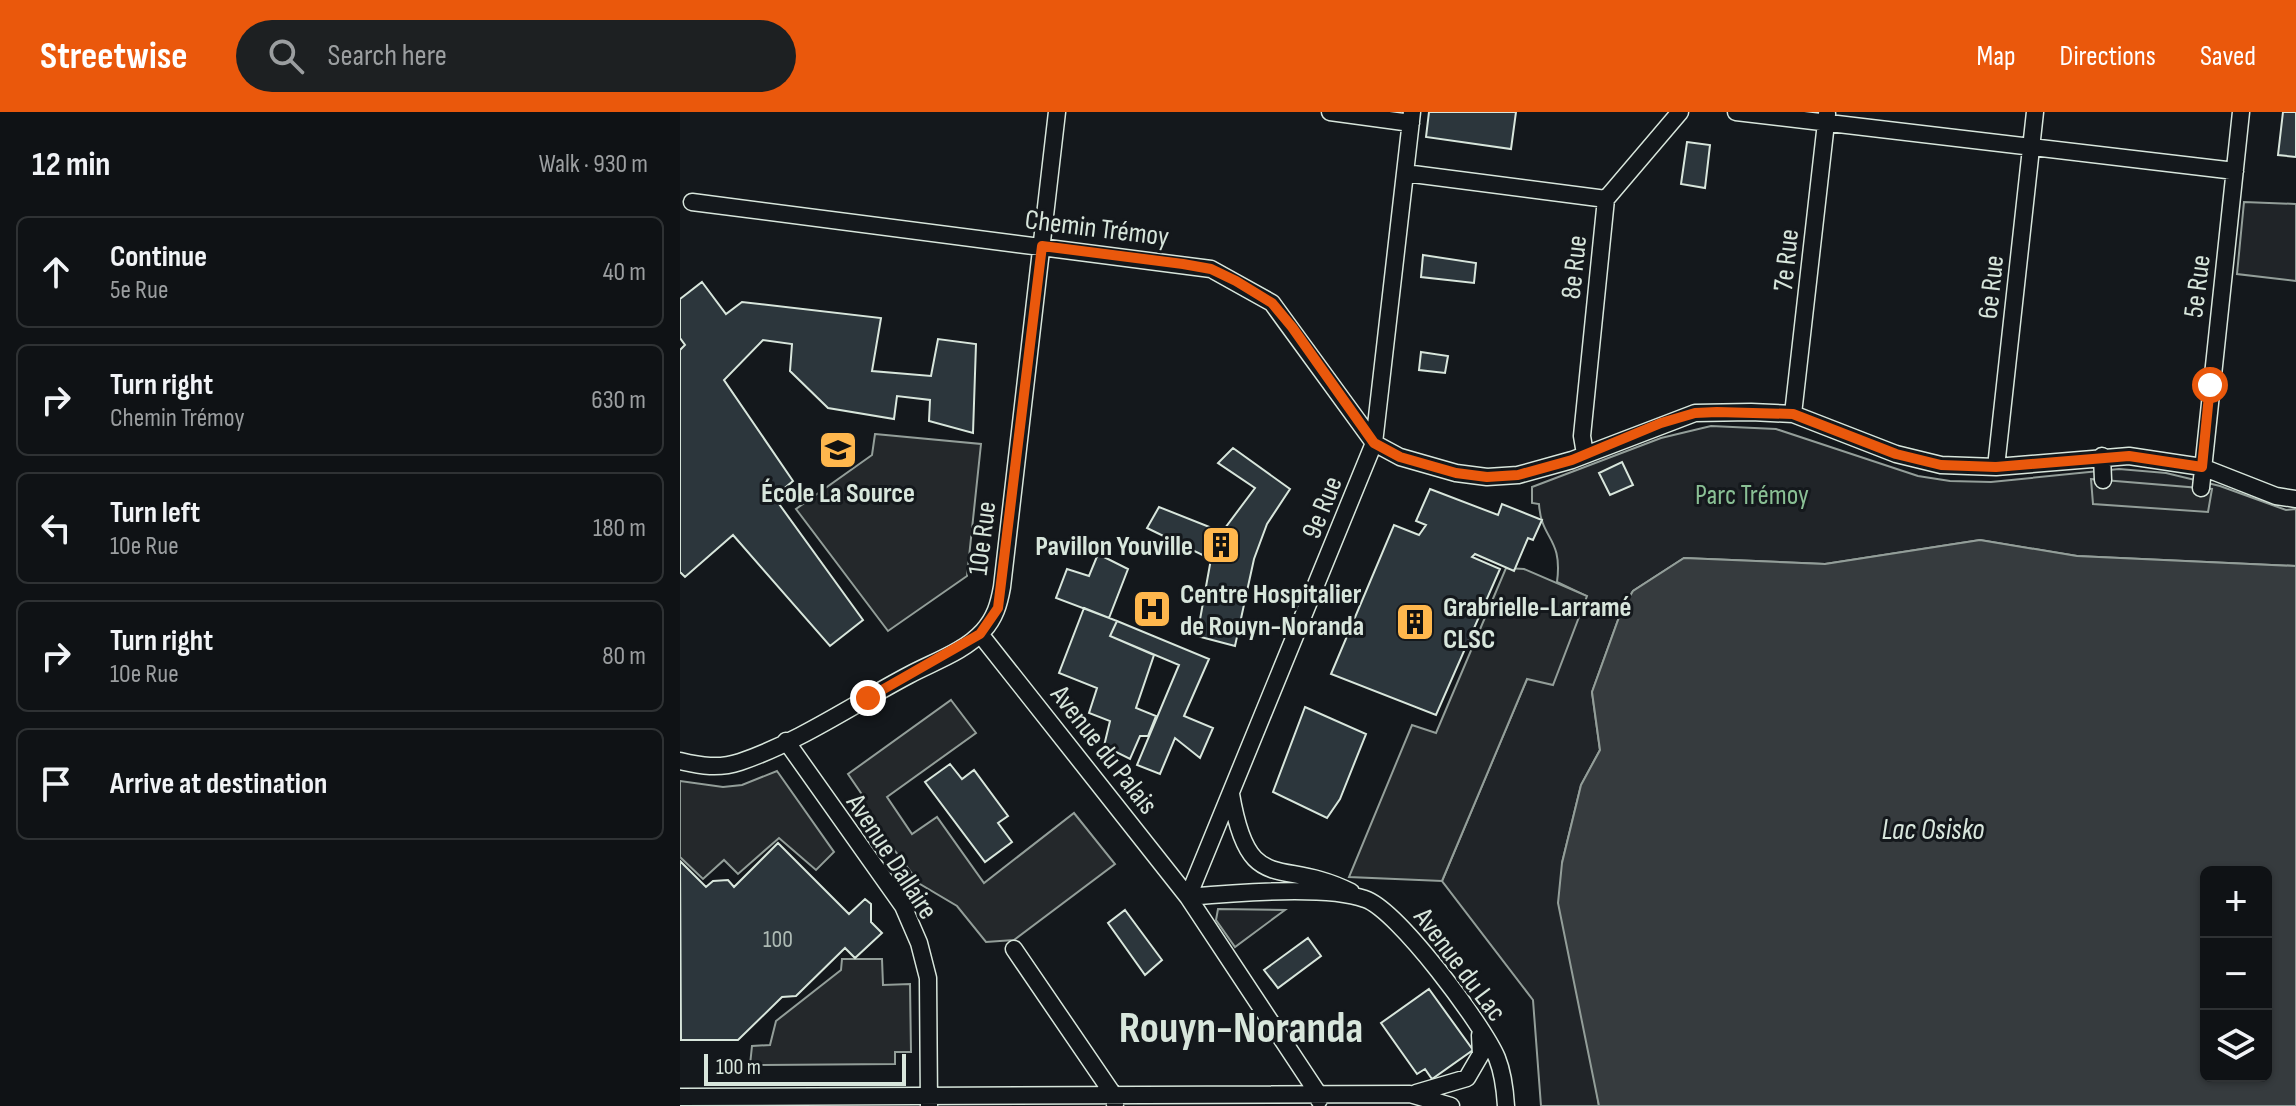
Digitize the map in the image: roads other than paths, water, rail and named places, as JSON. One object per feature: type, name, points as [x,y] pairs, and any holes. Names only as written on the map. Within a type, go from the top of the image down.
[{"type":"street","name":"10e Rue","points":[[680,761],[701,767],[719,767],[739,762],[786,741],[947,656],[980,634],[998,608],[1057,112]]},
{"type":"street","points":[[1330,112],[1411,118]]},
{"type":"street","name":"8e Rue","points":[[1585,454],[1582,436],[1606,199],[1680,112]]},
{"type":"street","points":[[1736,112],[1827,117],[2031,147],[2235,171]]},
{"type":"street","name":"6e Rue","points":[[1996,467],[2035,112]]},
{"type":"street","name":"5e Rue","points":[[2201,488],[2241,112]]},
{"type":"street","name":"7e Rue","points":[[1793,414],[1827,117]]},
{"type":"street","name":"9e Rue","points":[[1188,897],[1374,443],[1411,118]]},
{"type":"street","points":[[1405,173],[1606,199]]},
{"type":"street","name":"Chemin Trémoy","points":[[692,202],[1211,269],[1272,303],[1374,443],[1400,457],[1456,473],[1487,477],[1518,475],[1695,413],[1793,414],[1896,454],[1941,465],[1996,467],[2102,456],[2202,467],[2276,496],[2296,499]]},
{"type":"street","points":[[2102,456],[2103,480]]},
{"type":"street","name":"Avenue du Palais","points":[[980,634],[1188,897],[1319,1101]]},
{"type":"street","name":"Avenue Dallaire","points":[[786,741],[903,906],[919,943],[928,978],[929,1102]]},
{"type":"street","points":[[1231,794],[1236,824],[1246,849],[1260,864],[1281,874],[1324,879],[1360,897]]},
{"type":"street","name":"Avenue du Lac","points":[[1188,897],[1241,892],[1360,897],[1392,916],[1405,929],[1496,1056],[1506,1106]]},
{"type":"street","points":[[1014,949],[1115,1101]]},
{"type":"street","points":[[680,1097],[734,1102],[1319,1101],[1410,1094],[1467,1078],[1481,1054],[1479,1030]]},
{"type":"street","points":[[1410,1094],[1451,1106]]},
{"type":"water","name":"Lac Osisko","points":[[1980,540],[2077,556],[2296,566],[2296,1106],[1599,1106],[1558,903],[1562,863],[1581,785],[1600,750],[1592,692],[1622,609],[1633,591],[1684,558],[1825,564]]},
{"type":"place","name":"École La Source","points":[[838,450]]},
{"type":"place","name":"Pavillon Youville","points":[[1221,545]]},
{"type":"place","name":"Centre Hospitalier de Rouyn-Noranda","points":[[1152,609]]},
{"type":"place","name":"Grabrielle-Larramé CLSC","points":[[1415,622]]},
{"type":"district","name":"Rouyn-Noranda","points":[[1241,1027]]},
{"type":"park label","name":"Parc Trémoy","points":[[1752,494]]}]
